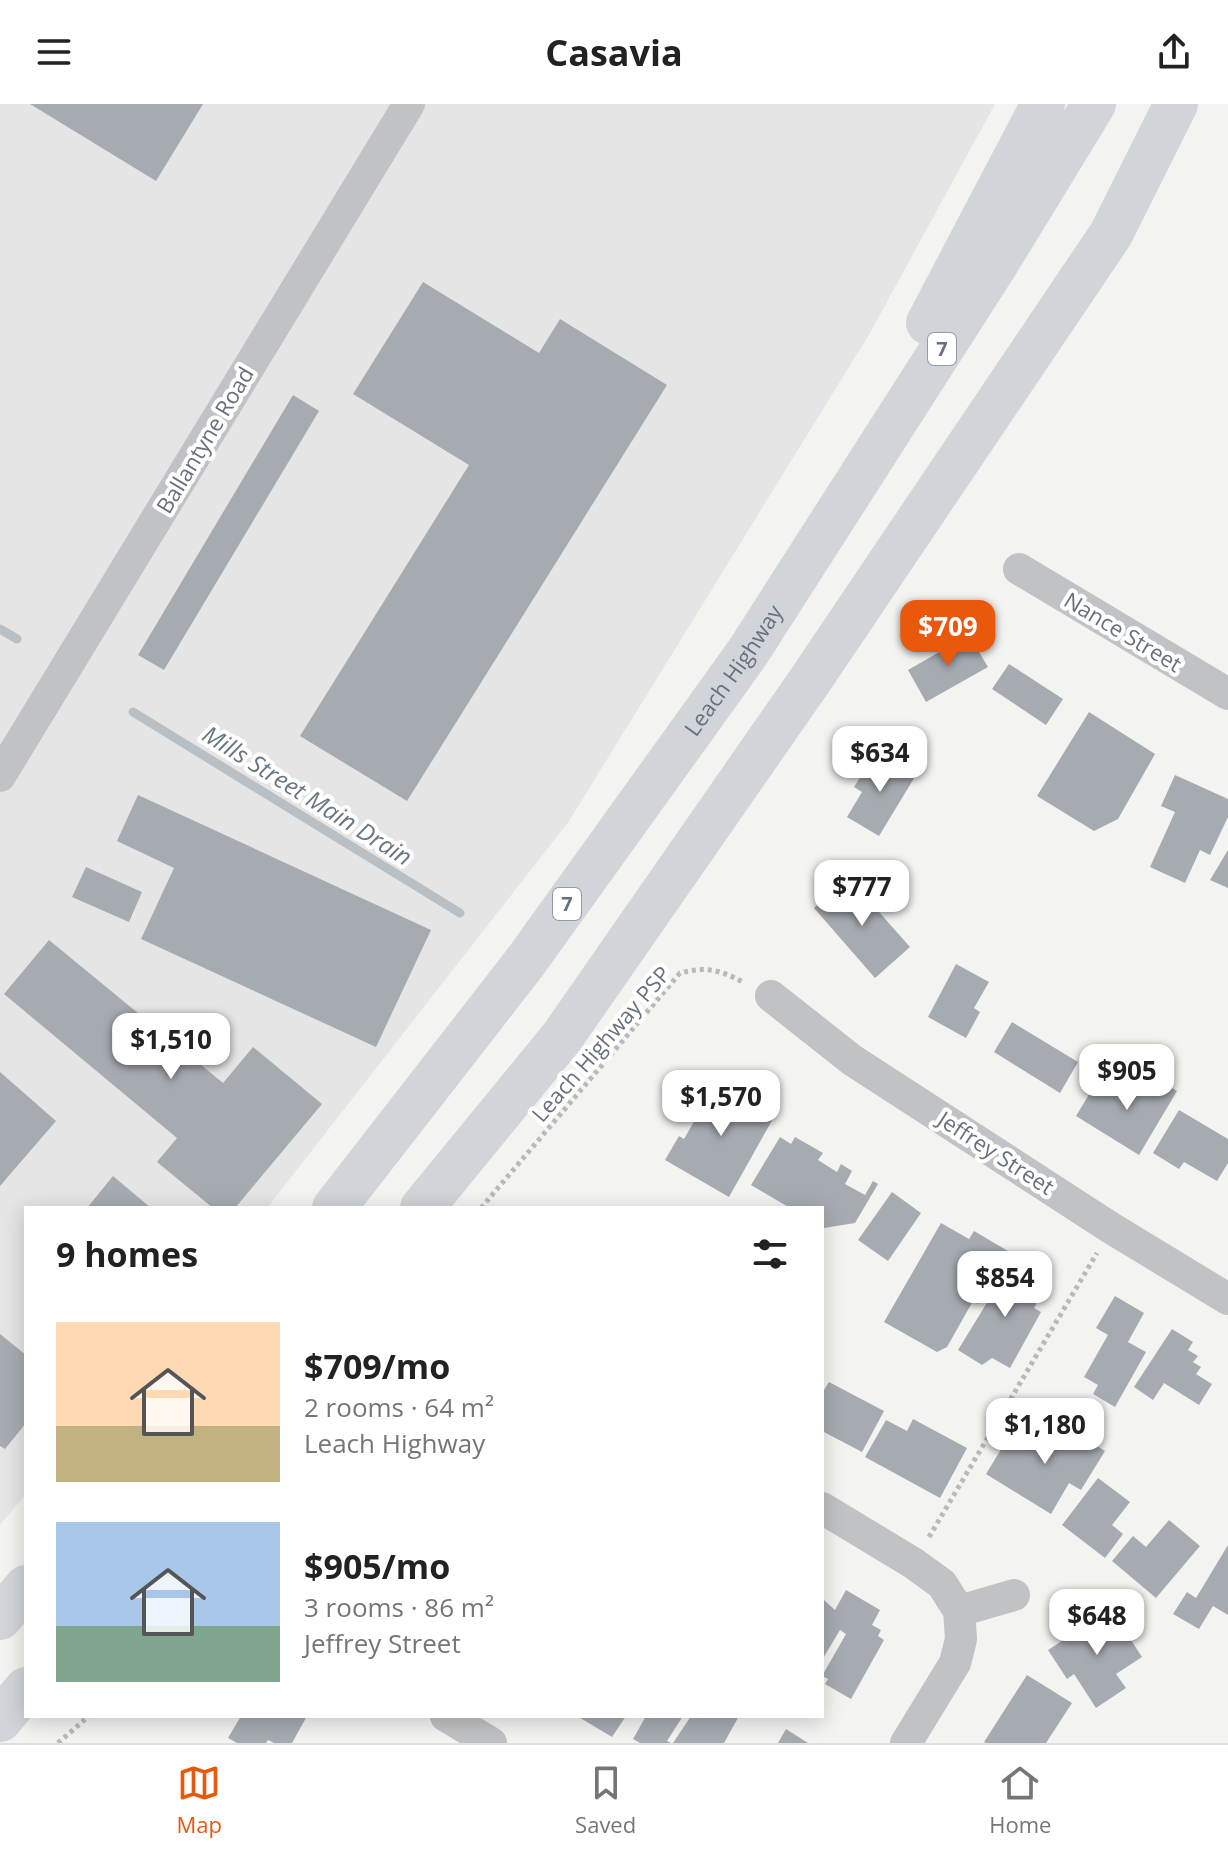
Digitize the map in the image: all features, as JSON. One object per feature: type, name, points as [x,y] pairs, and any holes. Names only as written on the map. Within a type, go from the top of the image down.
[{"type":"highway","points":[[787,591],[1043,104]]},
{"type":"highway","name":"Leach Highway","points":[[336,1206],[526,961],[748,652],[997,263],[1094,104]]},
{"type":"highway","points":[[1111,234],[1176,104]]},
{"type":"highway","points":[[424,1206],[570,1025],[811,679],[1111,234],[1205,104]]},
{"type":"highway","points":[[0,1618],[24,1589]]},
{"type":"highway","points":[[0,1720],[24,1691]]},
{"type":"street","name":"Ballantyne Road","points":[[0,776],[409,104]]},
{"type":"street","name":"Nance Street","points":[[1019,569],[1228,694]]},
{"type":"street","name":"Jeffrey Street","points":[[771,996],[852,1060],[1111,1228],[1228,1299]]},
{"type":"street","points":[[824,1509],[942,1584],[959,1611],[961,1639],[955,1663],[906,1743]]},
{"type":"street","points":[[959,1611],[1014,1595]]},
{"type":"street","points":[[449,1718],[491,1743]]},
{"type":"path","name":"Leach Highway PSP","points":[[483,1206],[680,973],[701,967],[724,973],[771,996]]},
{"type":"path","points":[[913,1563],[1111,1228]]},
{"type":"path","points":[[58,1743],[87,1718]]},
{"type":"shaded area","points":[[0,104],[995,104],[870,333],[569,821],[269,1206],[24,1206],[24,1496],[0,1525]]},
{"type":"building","points":[[30,104],[203,104],[156,181]]},
{"type":"building","points":[[423,282],[539,353],[560,319],[667,385],[407,801],[300,736],[469,465],[353,394]]},
{"type":"building","points":[[293,395],[319,411],[164,670],[138,655]]},
{"type":"building","points":[[969,635],[988,667],[926,702],[908,670]]},
{"type":"building","points":[[1009,664],[1063,699],[1046,725],[992,689]]},
{"type":"building","points":[[1089,712],[1155,754],[1118,819],[1094,831],[1037,796]]},
{"type":"building","points":[[881,754],[916,775],[879,836],[847,817],[862,792],[854,787],[866,768],[871,771]]},
{"type":"building","points":[[1175,775],[1228,799],[1228,817],[1210,855],[1200,850],[1185,883],[1150,867],[1175,812],[1161,806]]},
{"type":"building","points":[[138,795],[431,930],[376,1047],[141,939],[174,868],[117,841]]},
{"type":"building","points":[[1228,850],[1228,888],[1210,880]]},
{"type":"building","points":[[86,867],[142,892],[129,922],[72,897]]},
{"type":"building","points":[[849,878],[910,947],[875,978],[814,908]]},
{"type":"building","points":[[49,940],[223,1083],[253,1047],[322,1104],[237,1206],[211,1206],[157,1162],[177,1138],[4,994]]},
{"type":"building","points":[[956,964],[989,982],[974,1008],[980,1012],[966,1038],[928,1017]]},
{"type":"building","points":[[1012,1022],[1078,1062],[1060,1093],[994,1052]]},
{"type":"building","points":[[0,1072],[56,1121],[0,1186]]},
{"type":"building","points":[[1149,1074],[1177,1091],[1139,1155],[1076,1116],[1099,1078],[1134,1099]]},
{"type":"building","points":[[709,1081],[728,1091],[732,1084],[746,1091],[742,1098],[774,1117],[729,1197],[665,1160],[679,1136],[684,1139],[700,1111],[694,1107]]},
{"type":"building","points":[[1179,1110],[1228,1139],[1228,1163],[1217,1181],[1184,1162],[1179,1169],[1153,1153]]},
{"type":"building","points":[[780,1137],[791,1144],[795,1137],[823,1153],[818,1160],[837,1172],[841,1164],[852,1171],[845,1184],[865,1195],[873,1181],[878,1184],[855,1223],[824,1228],[824,1206],[787,1206],[751,1185]]},
{"type":"building","points":[[113,1176],[149,1206],[89,1206]]},
{"type":"building","points":[[892,1192],[921,1213],[888,1261],[858,1240]]},
{"type":"building","points":[[941,1223],[969,1239],[974,1231],[1008,1251],[978,1304],[973,1301],[947,1347],[937,1352],[884,1322]]},
{"type":"building","points":[[1019,1258],[1035,1268],[1030,1276],[1037,1280],[1028,1294],[1040,1297],[1034,1308],[1041,1312],[1010,1368],[992,1358],[982,1365],[958,1350],[1007,1270],[1010,1273]]},
{"type":"building","points":[[1115,1296],[1144,1313],[1128,1342],[1146,1352],[1115,1407],[1093,1394],[1098,1385],[1084,1377],[1108,1335],[1096,1328]]},
{"type":"building","points":[[1172,1329],[1193,1342],[1188,1350],[1198,1356],[1193,1362],[1201,1367],[1196,1374],[1212,1384],[1199,1405],[1164,1383],[1153,1400],[1134,1387]]},
{"type":"building","points":[[0,1334],[24,1353],[24,1425],[5,1449],[0,1446]]},
{"type":"building","points":[[829,1382],[884,1411],[862,1452],[824,1432],[824,1390]]},
{"type":"building","points":[[913,1419],[967,1448],[940,1498],[865,1457],[886,1420],[907,1431]]},
{"type":"building","points":[[1063,1425],[1105,1451],[1081,1490],[1069,1483],[1051,1514],[986,1474],[1011,1433],[1027,1443],[1035,1431],[1053,1442]]},
{"type":"building","points":[[1098,1478],[1130,1502],[1112,1525],[1123,1534],[1105,1558],[1062,1525]]},
{"type":"building","points":[[1169,1520],[1200,1546],[1156,1598],[1112,1561],[1133,1536],[1146,1547]]},
{"type":"building","points":[[1228,1545],[1228,1615],[1213,1606],[1199,1629],[1173,1614],[1187,1592],[1196,1598]]},
{"type":"building","points":[[846,1590],[880,1610],[872,1625],[881,1630],[878,1636],[884,1640],[851,1699],[825,1684],[828,1679],[824,1672],[846,1634],[840,1630],[824,1657],[824,1600],[835,1610]]},
{"type":"building","points":[[1111,1609],[1142,1657],[1116,1674],[1126,1688],[1096,1708],[1074,1674],[1067,1679],[1048,1650]]},
{"type":"building","points":[[1027,1675],[1072,1703],[1046,1743],[984,1742]]},
{"type":"building","points":[[240,1718],[306,1718],[292,1743],[268,1740],[266,1743],[237,1743],[228,1738]]},
{"type":"building","points":[[580,1718],[625,1718],[612,1737]]},
{"type":"building","points":[[645,1718],[682,1718],[667,1741],[671,1743],[640,1743],[633,1739]]},
{"type":"building","points":[[690,1718],[738,1718],[724,1743],[673,1743]]},
{"type":"building","points":[[786,1729],[808,1743],[778,1743]]},
{"type":"waterway","name":"Mills Street Main Drain","points":[[0,629],[17,639]]},
{"type":"waterway","name":"Mills Street Main Drain","points":[[133,712],[460,913]]}]
